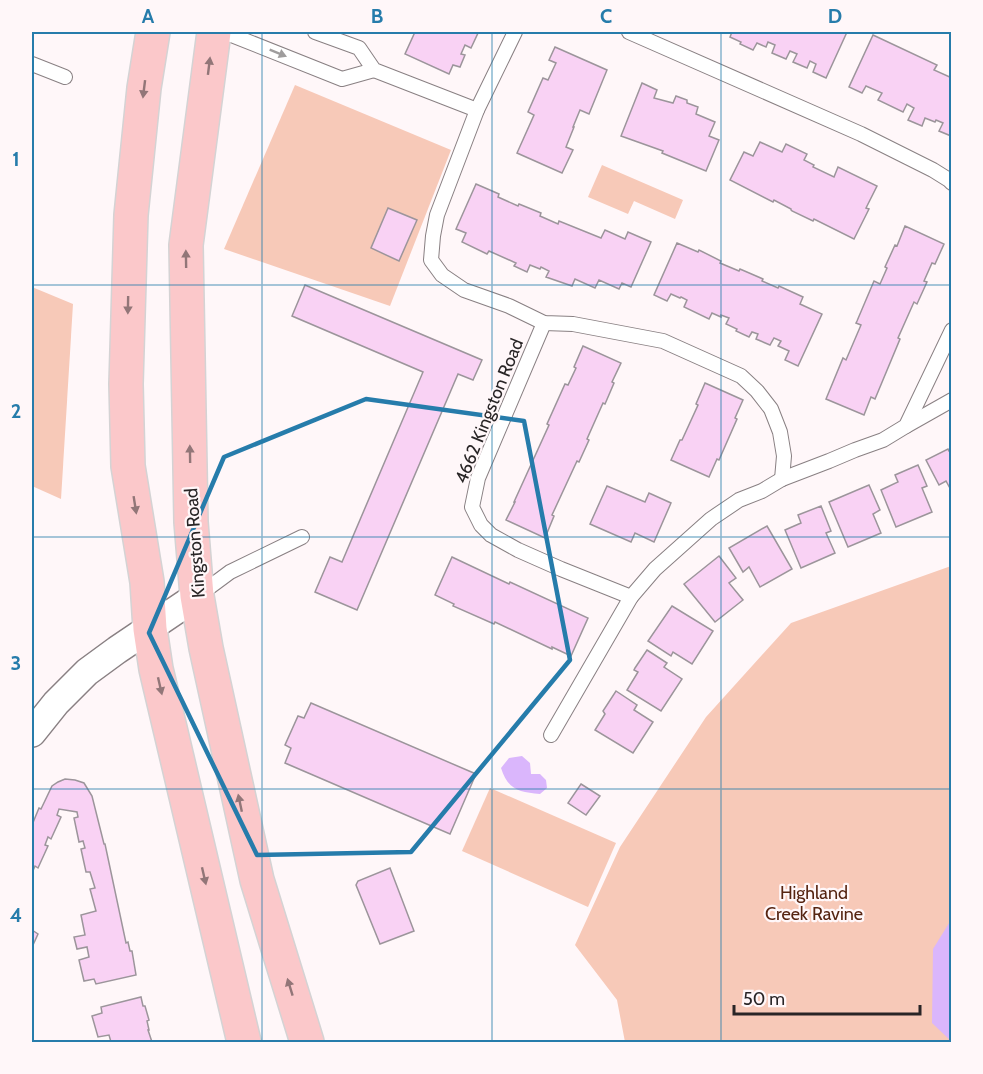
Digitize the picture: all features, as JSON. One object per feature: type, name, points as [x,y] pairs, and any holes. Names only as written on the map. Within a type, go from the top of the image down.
[{"type":"main road","points":[[153,32],[144,88],[131,215],[126,384],[128,466],[147,582],[150,628],[158,680],[244,1042]]},
{"type":"main road","name":"Kingston Road","points":[[214,32],[186,245],[191,522],[197,596],[206,648],[257,880],[307,1042]]},
{"type":"street","points":[[32,733],[56,703],[87,672],[197,596]]},
{"type":"lane","points":[[224,32],[342,79],[374,70]]},
{"type":"lane","points":[[315,32],[359,48],[374,70],[477,110]]},
{"type":"lane","name":"4662 Kingston Road","points":[[515,32],[477,110],[437,215],[431,260],[442,275],[464,290],[509,306],[544,323],[573,324],[663,341],[741,376],[771,409],[780,432],[784,456],[782,479]]},
{"type":"lane","points":[[629,32],[861,135],[933,170],[951,183]]},
{"type":"lane","points":[[32,64],[64,77]]},
{"type":"lane","name":"4662 Kingston Road","points":[[544,323],[478,478],[472,507],[480,525],[491,535],[518,550],[631,597]]},
{"type":"lane","points":[[906,426],[951,330]]},
{"type":"lane","points":[[551,735],[631,597],[656,569],[711,519],[739,500],[762,491],[782,479],[883,440],[951,400]]},
{"type":"lane","points":[[197,596],[230,572],[302,537]]},
{"type":"highlighted area","points":[[366,399],[524,421],[570,660],[411,852],[257,855],[149,633],[224,457]]},
{"type":"green space","points":[[295,85],[451,150],[390,306],[224,249]]},
{"type":"green space","points":[[602,165],[683,200],[675,219],[634,201],[628,214],[588,197]]},
{"type":"green space","points":[[32,287],[73,304],[61,499],[32,486]]},
{"type":"green space","name":"Highland Creek Ravine","points":[[951,566],[951,1042],[625,1042],[617,1000],[575,945],[620,847],[706,717],[791,623]]},
{"type":"green space","points":[[490,788],[616,843],[588,907],[462,851]]},
{"type":"shaded area","points":[[522,756],[530,763],[531,774],[540,774],[546,780],[547,788],[540,794],[515,789],[504,775],[501,768],[509,758]]},
{"type":"shaded area","points":[[951,920],[951,1041],[932,1023],[933,949]]},
{"type":"building","points":[[415,32],[478,33],[471,48],[465,45],[461,54],[465,55],[460,67],[453,65],[449,74],[405,54]]},
{"type":"building","points":[[732,32],[847,32],[826,78],[813,72],[816,64],[810,61],[807,68],[793,62],[797,54],[790,51],[786,59],[772,53],[775,45],[768,42],[766,47],[757,43],[753,50],[730,37]]},
{"type":"building","points":[[873,35],[937,65],[934,70],[952,78],[952,139],[951,136],[939,131],[943,123],[925,118],[922,126],[908,120],[914,108],[907,104],[903,112],[878,100],[882,93],[866,86],[862,93],[849,87]]},
{"type":"building","points":[[555,47],[607,70],[589,114],[580,110],[566,147],[573,150],[562,173],[517,153],[534,115],[528,112],[543,78],[548,80],[556,63],[549,60]]},
{"type":"building","points":[[642,83],[657,90],[654,98],[673,103],[676,96],[687,100],[687,103],[698,107],[696,114],[715,122],[709,136],[719,140],[706,171],[662,153],[663,151],[621,136]]},
{"type":"building","points":[[760,142],[782,152],[786,144],[807,154],[804,160],[814,165],[813,167],[834,177],[838,167],[877,186],[866,208],[869,209],[854,239],[730,180],[744,152],[753,156]]},
{"type":"building","points":[[476,184],[499,194],[498,197],[518,206],[519,204],[541,213],[540,216],[558,224],[559,221],[601,238],[605,230],[625,239],[628,232],[651,242],[631,287],[622,283],[619,289],[599,280],[595,288],[575,279],[572,286],[546,277],[549,271],[541,267],[540,269],[530,265],[527,272],[514,266],[516,263],[489,251],[487,254],[462,242],[466,233],[456,229]]},
{"type":"building","points":[[388,208],[417,220],[399,261],[371,248]]},
{"type":"building","points":[[905,226],[944,244],[935,264],[932,263],[924,281],[927,282],[917,304],[914,302],[875,399],[871,397],[864,415],[826,399],[843,358],[846,360],[861,325],[856,323],[874,281],[880,284],[887,268],[885,267]]},
{"type":"building","points":[[677,243],[698,252],[699,250],[721,261],[720,263],[739,271],[740,269],[763,279],[762,281],[803,297],[800,304],[822,314],[798,366],[785,360],[789,351],[778,346],[781,341],[774,338],[770,345],[756,339],[758,334],[752,332],[749,337],[736,331],[737,329],[726,324],[729,318],[712,313],[709,319],[684,307],[687,300],[681,297],[671,294],[667,301],[654,295]]},
{"type":"building","points":[[305,285],[482,360],[473,380],[458,374],[357,610],[315,592],[330,557],[342,562],[423,372],[292,316]]},
{"type":"building","points":[[583,346],[621,363],[605,404],[603,403],[587,439],[589,440],[552,515],[554,516],[545,538],[506,520],[565,384],[568,385],[576,368],[574,367]]},
{"type":"building","points":[[705,383],[743,400],[719,460],[717,459],[709,477],[671,460],[698,405],[696,404]]},
{"type":"building","points":[[948,449],[952,450],[952,492],[946,481],[939,485],[926,460]]},
{"type":"building","points":[[918,465],[927,486],[922,488],[932,512],[896,527],[881,490],[898,482],[895,475]]},
{"type":"building","points":[[869,485],[880,510],[873,514],[881,533],[848,547],[829,502]]},
{"type":"building","points":[[607,486],[645,502],[649,493],[671,503],[654,542],[635,533],[631,542],[590,524]]},
{"type":"building","points":[[821,506],[831,531],[826,533],[835,553],[801,568],[785,530],[801,523],[798,515]]},
{"type":"building","points":[[767,526],[792,569],[760,587],[749,567],[743,572],[729,548]]},
{"type":"building","points":[[719,556],[736,578],[729,583],[743,600],[715,622],[684,584]]},
{"type":"building","points":[[452,557],[588,618],[571,656],[453,606],[454,604],[435,595]]},
{"type":"building","points":[[672,606],[713,631],[692,664],[673,652],[671,656],[648,641]]},
{"type":"building","points":[[647,650],[667,663],[664,667],[682,679],[661,711],[627,690],[638,672],[634,670],[635,668]]},
{"type":"building","points":[[616,691],[637,705],[634,710],[653,722],[633,753],[595,730],[605,714],[603,711]]},
{"type":"building","points":[[311,703],[476,774],[450,834],[285,763],[291,748],[285,745],[298,716],[304,718]]},
{"type":"building","points":[[65,779],[84,783],[92,796],[105,844],[126,943],[128,942],[130,951],[132,951],[136,975],[96,984],[94,979],[84,981],[79,960],[89,957],[87,947],[77,949],[74,937],[85,935],[81,915],[96,911],[90,889],[95,888],[90,872],[86,872],[81,849],[85,848],[83,841],[79,842],[74,818],[78,817],[77,812],[59,809],[57,815],[61,817],[51,839],[48,837],[45,845],[48,846],[38,868],[35,866],[32,873],[32,825],[52,786]]},
{"type":"building","points":[[581,784],[600,796],[586,815],[568,803]]},
{"type":"building","points":[[390,868],[414,931],[380,944],[356,885],[358,881]]},
{"type":"building","points":[[32,930],[38,934],[33,945],[32,944]]},
{"type":"building","points":[[141,997],[149,1020],[147,1021],[148,1030],[152,1042],[111,1042],[109,1035],[98,1037],[92,1016],[102,1013],[101,1007]]}]
